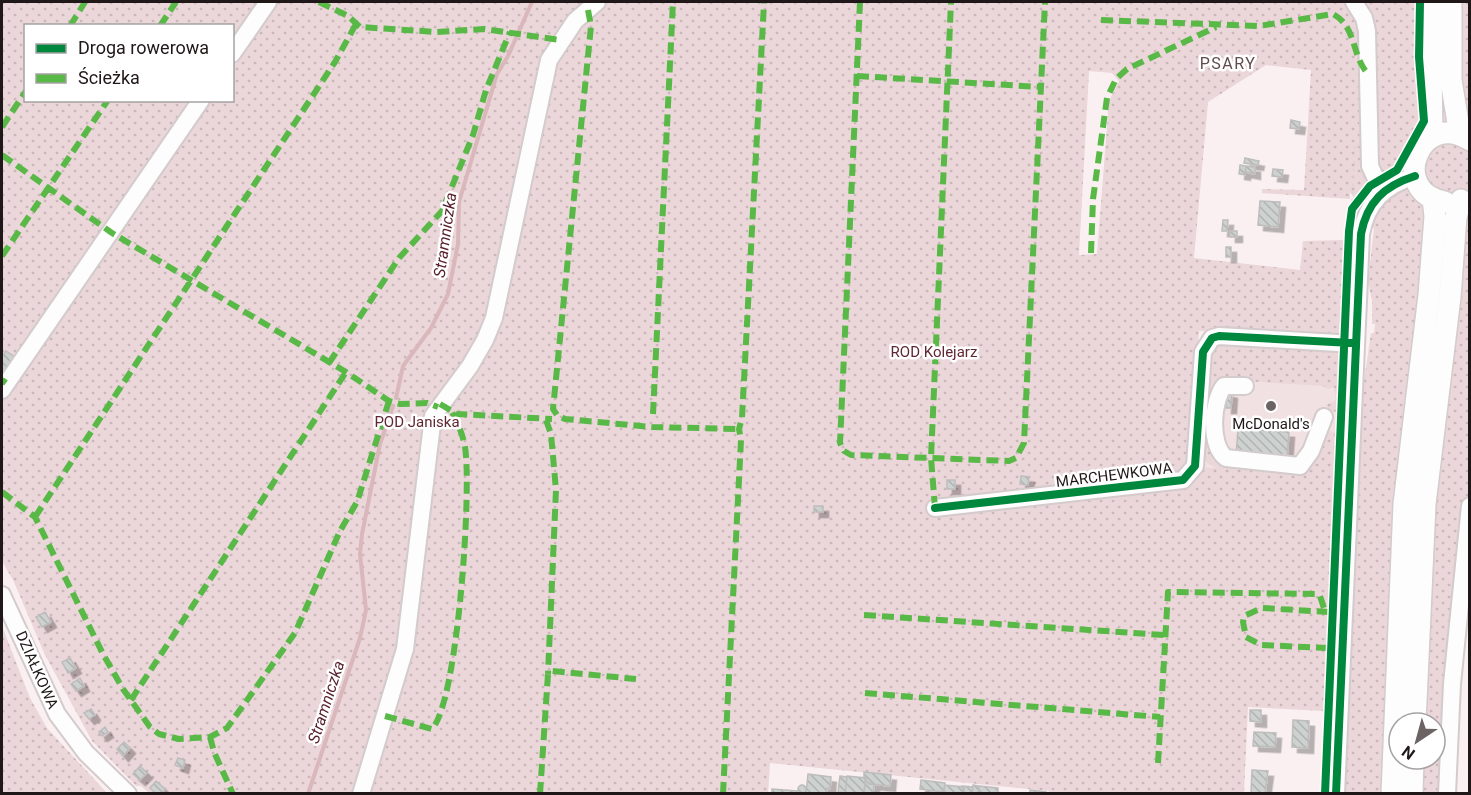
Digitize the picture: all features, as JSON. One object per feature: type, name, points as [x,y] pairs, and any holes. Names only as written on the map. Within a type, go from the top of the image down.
[{"type":"main road","points":[[1430,2],[1432,137]]},
{"type":"main road","points":[[1451,2],[1451,80],[1465,137],[1446,133],[1432,137],[1417,154],[1415,176],[1420,188],[1433,199],[1446,202],[1465,198]]},
{"type":"main road","points":[[1416,711],[1429,454],[1450,297],[1456,217],[1465,198]]},
{"type":"main road","points":[[1392,794],[1404,504],[1429,295],[1435,216],[1433,199]]},
{"type":"main road","points":[[1412,794],[1413,771]]},
{"type":"street","points":[[234,51],[268,2]]},
{"type":"street","points":[[361,794],[405,649],[433,416],[470,366],[495,318],[549,60],[570,27],[597,2]]},
{"type":"street","points":[[1354,2],[1364,18],[1367,31],[1370,166],[1382,192]]},
{"type":"street","points":[[2,390],[200,102]]},
{"type":"street","points":[[1336,794],[1361,234],[1369,208],[1382,192],[1415,176]]},
{"type":"street","name":"MARCHEWKOWA","points":[[934,508],[1183,480],[1195,466],[1203,352],[1212,338],[1219,336],[1355,344]]},
{"type":"street","points":[[1245,386],[1224,386],[1214,414],[1213,432],[1221,454],[1230,459],[1300,466],[1311,451],[1324,417]]},
{"type":"street","points":[[1448,794],[1452,684],[1470,506]]},
{"type":"street","name":"DZIAŁKOWA","points":[[2,595],[57,714],[86,753],[128,794]]},
{"type":"shaded area","name":"McDonald's","points":[[1208,348],[1340,358],[1334,477],[1200,467]]},
{"type":"green space","points":[[2,2],[1469,2],[1470,492],[1463,511],[1445,711],[1423,711],[1432,506],[1456,297],[1442,296],[1418,504],[1408,711],[1402,711],[1411,505],[1436,295],[1422,294],[1397,504],[1384,793],[1341,793],[1359,387],[1363,387],[1371,333],[1374,333],[1375,324],[1372,324],[1372,301],[1368,281],[1374,229],[1350,192],[1350,199],[1262,193],[1262,189],[1304,190],[1311,70],[1266,65],[1208,102],[1194,258],[1300,270],[1303,241],[1345,240],[1347,205],[1350,214],[1347,241],[1344,243],[1344,249],[1347,250],[1342,338],[1199,331],[1190,467],[1181,475],[929,503],[930,513],[1178,485],[1188,480],[1196,467],[1216,468],[1203,460],[1201,449],[1208,348],[1212,341],[1342,349],[1338,412],[1330,411],[1326,405],[1336,400],[1334,387],[1328,389],[1323,386],[1226,380],[1218,386],[1212,424],[1213,461],[1249,462],[1301,471],[1312,466],[1323,431],[1338,432],[1324,711],[1248,707],[1244,793],[1049,793],[1049,791],[770,763],[768,794],[149,793],[141,786],[136,786],[92,741],[45,655],[14,582],[2,561]],"holes":[[[1089,71],[1112,73],[1119,81],[1109,101],[1097,254],[1079,255]]]},
{"type":"green space","points":[[2,626],[30,698],[47,728],[107,793],[2,793]]},
{"type":"green space","points":[[1420,771],[1442,771],[1441,793],[1419,793]]},
{"type":"building","points":[[1291,120],[1300,122],[1299,129],[1290,128]]},
{"type":"building","points":[[1245,158],[1259,161],[1258,165],[1244,163]]},
{"type":"building","points":[[1240,165],[1246,166],[1245,175],[1239,174]]},
{"type":"building","points":[[1246,166],[1255,167],[1255,174],[1245,172]]},
{"type":"building","points":[[1273,169],[1283,170],[1282,177],[1272,176]]},
{"type":"building","points":[[1260,201],[1280,202],[1278,227],[1258,225]]},
{"type":"building","points":[[1223,220],[1228,220],[1227,231],[1222,231]]},
{"type":"building","points":[[1230,231],[1237,231],[1237,237],[1230,237]]},
{"type":"building","points":[[1226,247],[1231,247],[1231,257],[1226,257]]},
{"type":"building","points":[[6,351],[15,357],[3,375],[2,357]]},
{"type":"building","points":[[1227,392],[1232,393],[1231,408],[1226,408]]},
{"type":"building","points":[[1238,429],[1289,432],[1287,459],[1236,456]]},
{"type":"building","points":[[1021,476],[1029,477],[1028,485],[1020,484]]},
{"type":"building","points":[[947,480],[955,480],[955,489],[947,489]]},
{"type":"building","points":[[814,506],[823,506],[823,512],[814,512]]},
{"type":"building","points":[[45,612],[51,622],[42,627],[36,617]]},
{"type":"building","points":[[70,658],[76,668],[68,673],[62,662]]},
{"type":"building","points":[[80,678],[84,686],[76,691],[71,684]]},
{"type":"building","points":[[91,709],[95,715],[89,719],[84,713]]},
{"type":"building","points":[[1250,710],[1261,710],[1261,722],[1250,721]]},
{"type":"building","points":[[1293,720],[1309,721],[1308,748],[1292,747]]},
{"type":"building","points":[[105,727],[108,732],[102,736],[99,732]]},
{"type":"building","points":[[1254,732],[1276,733],[1275,747],[1253,746]]},
{"type":"building","points":[[124,742],[130,748],[123,756],[117,749]]},
{"type":"building","points":[[178,758],[185,760],[183,768],[175,765]]},
{"type":"building","points":[[140,766],[147,773],[140,780],[133,774]]},
{"type":"building","points":[[1252,770],[1268,771],[1265,794],[1251,793]]},
{"type":"building","points":[[864,772],[891,775],[890,786],[869,784],[864,778]]},
{"type":"building","points":[[808,774],[831,777],[830,789],[827,788],[826,794],[806,794]]},
{"type":"building","points":[[840,776],[847,777],[845,793],[838,792]]},
{"type":"building","points":[[847,776],[866,778],[864,794],[845,794]]},
{"type":"building","points":[[921,780],[945,783],[944,792],[920,789]]},
{"type":"building","points":[[156,781],[165,789],[162,794],[156,794],[150,788]]},
{"type":"building","points":[[865,781],[874,785],[873,794],[864,794]]},
{"type":"building","points":[[802,785],[806,789],[802,793],[798,789]]},
{"type":"building","points":[[945,785],[964,787],[964,794],[942,794]]},
{"type":"building","points":[[973,785],[979,786],[978,794],[972,794]]},
{"type":"building","points":[[962,786],[973,787],[972,794],[964,794]]},
{"type":"building","points":[[979,786],[998,788],[998,794],[978,794]]},
{"type":"building","points":[[772,789],[798,791],[804,794],[772,794]]},
{"type":"building","points":[[1030,790],[1046,792],[1046,794],[1030,794]]},
{"type":"waterway","name":"Stramniczka","points":[[396,398],[403,366],[431,328],[448,294],[458,244],[459,202],[497,74],[508,56],[532,2]]},
{"type":"waterway","name":"Stramniczka","points":[[308,794],[360,638],[366,610],[360,554],[362,534],[380,444],[393,406]]},
{"type":"marked path","points":[[71,24],[85,2]]},
{"type":"marked path","points":[[161,24],[176,2]]},
{"type":"marked path","points":[[319,2],[348,16],[360,27],[437,32],[484,29],[560,40]]},
{"type":"marked path","points":[[653,414],[673,2]]},
{"type":"marked path","points":[[860,2],[840,443],[844,451],[851,455],[1009,461],[1016,458],[1024,443],[1045,2]]},
{"type":"marked path","points":[[935,508],[931,458],[951,2]]},
{"type":"marked path","points":[[723,794],[741,440],[739,429],[742,418],[764,3]]},
{"type":"marked path","points":[[588,10],[591,26],[553,409],[557,415],[565,419],[652,427],[739,429]]},
{"type":"marked path","points":[[1101,20],[1259,26],[1333,14],[1346,26],[1368,74]]},
{"type":"marked path","points":[[35,517],[335,62],[356,24]]},
{"type":"marked path","points":[[1091,253],[1093,199],[1107,98],[1116,79],[1127,69],[1216,27]]},
{"type":"marked path","points":[[329,363],[399,258],[442,211],[473,135],[486,90],[510,32]]},
{"type":"marked path","points":[[857,76],[1041,87]]},
{"type":"marked path","points":[[2,127],[24,94]]},
{"type":"marked path","points":[[2,256],[107,102]]},
{"type":"marked path","points":[[2,155],[112,233],[346,372],[389,401],[400,404],[427,403],[438,407]]},
{"type":"marked path","points":[[131,700],[346,372]]},
{"type":"marked path","points":[[2,380],[6,383]]},
{"type":"marked path","points":[[2,492],[35,517],[103,654],[123,689],[150,727],[159,734],[179,739],[210,737],[227,728],[295,633],[340,531],[357,502],[389,401]]},
{"type":"marked path","points":[[440,404],[457,414],[552,419]]},
{"type":"marked path","points":[[385,716],[432,729],[441,711],[449,679],[461,593],[467,470],[463,438],[452,412]]},
{"type":"marked path","points":[[546,420],[551,434],[556,490],[548,674]]},
{"type":"marked path","points":[[1158,763],[1168,592],[1315,594],[1320,596],[1325,611]]},
{"type":"marked path","points":[[1328,648],[1261,645],[1246,637],[1243,622],[1244,616],[1262,608],[1329,612]]},
{"type":"marked path","points":[[864,615],[1164,635]]},
{"type":"marked path","points":[[540,794],[548,674],[552,671],[636,679]]},
{"type":"marked path","points":[[865,693],[1160,717]]},
{"type":"marked path","points":[[210,737],[214,752],[233,794]]},
{"type":"cycle path","points":[[1325,794],[1349,231],[1352,209],[1370,186],[1397,170],[1424,121],[1419,57],[1420,2]]},
{"type":"cycle path","points":[[1336,794],[1361,234],[1368,213],[1379,197],[1394,185],[1415,176]]},
{"type":"cycle path","points":[[935,508],[1183,480],[1195,466],[1203,352],[1212,338],[1219,336],[1352,343]]},
{"type":"place","name":"McDonald's","points":[[1271,406]]},
{"type":"district","name":"PSARY","points":[[1228,63]]},
{"type":"park label","name":"ROD Kolejarz","points":[[934,352]]},
{"type":"park label","name":"POD Janiska","points":[[417,422]]}]
